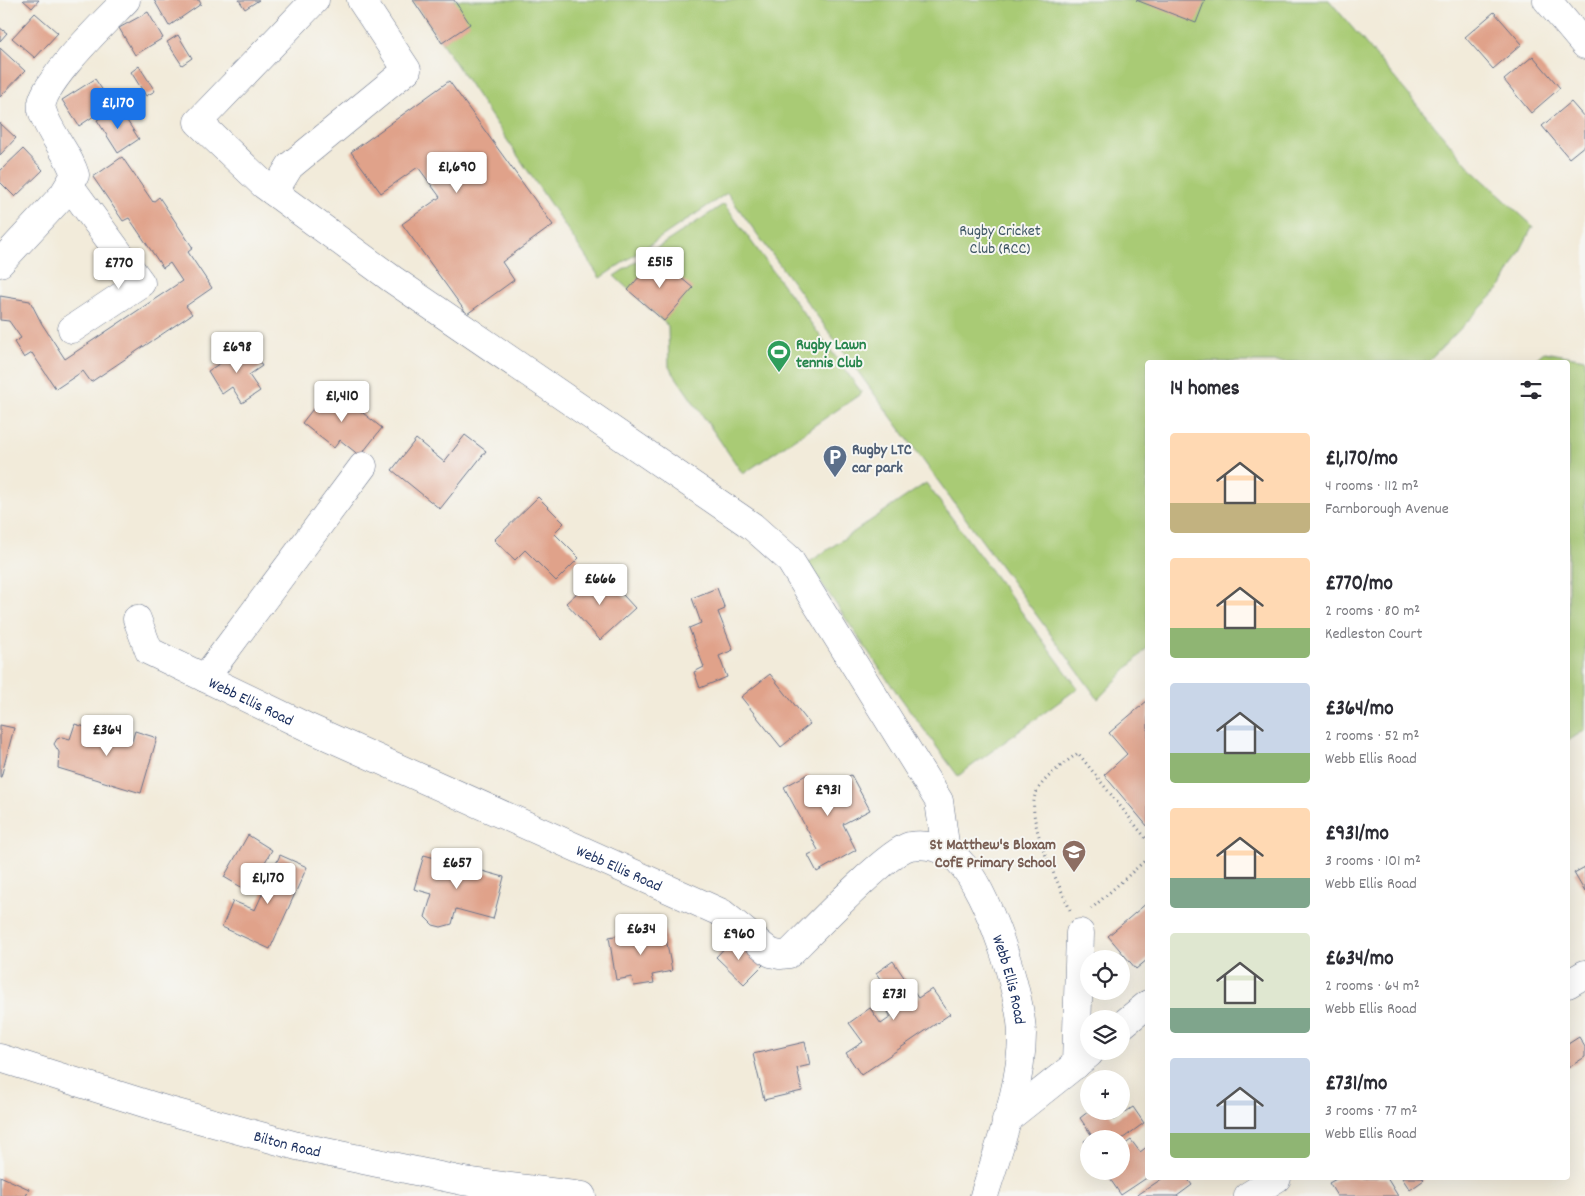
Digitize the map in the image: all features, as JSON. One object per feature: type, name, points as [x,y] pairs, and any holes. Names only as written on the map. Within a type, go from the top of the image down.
[{"type":"street","points":[[3,254],[70,186],[75,175],[70,159],[49,127],[41,108],[45,94],[55,76],[126,0]]},
{"type":"street","points":[[315,0],[198,122],[274,192],[392,280],[752,526],[789,559],[939,801],[946,851]]},
{"type":"street","points":[[274,192],[290,166],[407,70],[362,0]]},
{"type":"street","points":[[1547,0],[1585,45]]},
{"type":"street","points":[[70,186],[141,283],[72,329]]},
{"type":"street","points":[[205,678],[363,466]]},
{"type":"street","name":"Webb Ellis Road","points":[[137,619],[149,651],[309,728],[722,913],[770,953],[789,954],[886,860],[908,846],[923,845],[946,851],[959,860],[976,883],[1014,982],[1022,1034],[1017,1074],[984,1196]]},
{"type":"street","points":[[1081,919],[1083,1010]]},
{"type":"street","points":[[1570,983],[1585,974]]},
{"type":"street","points":[[1130,1019],[1145,1006]]},
{"type":"street","name":"Bilton Road","points":[[0,1058],[166,1110],[297,1146],[463,1181],[582,1196]]},
{"type":"street","points":[[1006,1120],[1081,1060]]},
{"type":"street","points":[[1248,1196],[1274,1180]]},
{"type":"path","points":[[1145,836],[1078,753],[1050,773],[1034,799],[1038,835],[1081,919],[1145,861]]},
{"type":"green space","name":"Rugby Cricket Club (RCC)","points":[[413,0],[1329,0],[1471,169],[1533,226],[1502,286],[1430,360],[1145,360],[1145,650],[1098,699],[727,193],[600,278]]},
{"type":"green space","points":[[724,204],[862,393],[743,474],[669,367],[668,326],[614,276]]},
{"type":"green space","points":[[1544,352],[1585,359],[1585,730],[1570,740],[1570,360],[1534,360]]},
{"type":"green space","points":[[926,483],[1078,688],[958,776],[884,675],[808,563]]},
{"type":"building","points":[[23,0],[39,0],[32,8]]},
{"type":"building","points":[[154,0],[199,0],[201,4],[169,26]]},
{"type":"building","points":[[239,0],[259,0],[245,9]]},
{"type":"building","points":[[413,0],[454,0],[470,24],[442,43]]},
{"type":"building","points":[[1136,0],[1205,0],[1196,23]]},
{"type":"building","points":[[148,12],[163,38],[135,55],[119,28]]},
{"type":"building","points":[[1494,12],[1522,44],[1493,69],[1465,37]]},
{"type":"building","points":[[35,13],[58,33],[35,58],[12,38]]},
{"type":"building","points":[[0,28],[7,33],[0,41]]},
{"type":"building","points":[[178,35],[192,58],[182,65],[167,42]]},
{"type":"building","points":[[0,48],[25,71],[0,97]]},
{"type":"building","points":[[1533,56],[1560,88],[1531,113],[1504,80]]},
{"type":"building","points":[[139,66],[155,91],[146,96],[131,72]]},
{"type":"building","points":[[95,79],[112,104],[79,126],[62,100]]},
{"type":"building","points":[[449,81],[553,225],[502,262],[514,280],[467,314],[402,224],[440,197],[418,167],[381,193],[351,152]]},
{"type":"building","points":[[1571,102],[1585,118],[1585,145],[1569,158],[1542,126]]},
{"type":"building","points":[[118,107],[139,139],[118,153],[97,120]]},
{"type":"building","points":[[0,123],[16,138],[0,155]]},
{"type":"building","points":[[23,149],[43,170],[15,197],[0,182],[0,171]]},
{"type":"building","points":[[122,157],[153,202],[159,197],[193,248],[188,252],[212,288],[186,306],[192,314],[91,382],[83,371],[56,389],[32,353],[24,358],[14,342],[21,338],[9,321],[0,320],[0,296],[30,301],[42,324],[65,359],[182,281],[170,263],[163,268],[129,218],[123,221],[93,177]]},
{"type":"building","points":[[656,257],[693,288],[664,321],[628,290]]},
{"type":"building","points":[[248,345],[262,366],[249,375],[260,391],[242,403],[232,387],[222,394],[208,371]]},
{"type":"building","points":[[330,387],[382,428],[360,456],[340,440],[334,448],[302,423]]},
{"type":"building","points":[[465,435],[486,451],[440,509],[392,470],[416,439],[444,462]]},
{"type":"building","points":[[538,497],[564,523],[554,533],[579,558],[556,581],[525,550],[515,560],[494,540]]},
{"type":"building","points":[[601,571],[635,608],[600,640],[566,603]]},
{"type":"building","points":[[717,588],[725,609],[718,612],[733,650],[719,656],[727,677],[700,688],[694,672],[704,667],[689,628],[701,623],[692,598]]},
{"type":"building","points":[[770,674],[810,724],[781,747],[741,697]]},
{"type":"building","points":[[1145,703],[1145,823],[1104,775],[1127,754],[1109,733]]},
{"type":"building","points":[[75,724],[132,741],[135,731],[157,738],[141,793],[58,768],[59,752],[54,744],[57,739],[62,737],[70,739]]},
{"type":"building","points":[[0,725],[14,728],[1,777],[0,777]]},
{"type":"building","points":[[808,774],[818,793],[851,775],[870,810],[843,824],[856,850],[817,872],[808,855],[818,850],[784,787]]},
{"type":"building","points":[[248,835],[272,850],[248,891],[224,877]]},
{"type":"building","points":[[280,855],[307,867],[270,949],[222,927],[233,901],[255,910]]},
{"type":"building","points":[[424,855],[504,877],[493,919],[456,909],[452,924],[441,927],[433,925],[425,917],[432,894],[414,889]]},
{"type":"building","points":[[1585,867],[1585,892],[1574,873]]},
{"type":"building","points":[[1145,905],[1145,962],[1136,969],[1130,962],[1130,950],[1120,950],[1108,936]]},
{"type":"building","points":[[664,927],[672,971],[652,975],[654,983],[634,986],[632,977],[616,980],[609,937]]},
{"type":"building","points":[[735,937],[763,965],[744,984],[716,957]]},
{"type":"building","points":[[893,961],[918,998],[932,989],[950,1014],[861,1075],[846,1053],[863,1042],[849,1023],[870,1008],[881,1024],[891,1017],[888,1012],[898,1005],[876,973]]},
{"type":"building","points":[[1579,1037],[1585,1047],[1585,1057],[1570,1067],[1570,1043]]},
{"type":"building","points":[[805,1042],[810,1065],[797,1068],[802,1091],[764,1100],[753,1054]]},
{"type":"building","points":[[1133,1107],[1144,1123],[1130,1133],[1130,1130],[1088,1130],[1081,1120],[1130,1120],[1130,1109]]},
{"type":"building","points":[[1131,1140],[1140,1152],[1145,1148],[1145,1179],[1121,1195],[1111,1180],[1130,1180]]},
{"type":"building","points":[[0,1176],[29,1189],[26,1196],[0,1196]]},
{"type":"building","points":[[1160,1180],[1188,1180],[1192,1185],[1177,1196],[1136,1196]]},
{"type":"building","points":[[1334,1180],[1388,1180],[1398,1196],[1337,1196],[1329,1183]]},
{"type":"building","points":[[1403,1180],[1424,1180],[1410,1190]]},
{"type":"place","name":"Rugby Lawn tennis Club","points":[[779,373]]},
{"type":"place","name":"Rugby LTC car park","points":[[835,478]]},
{"type":"place","name":"St Matthew's Bloxam CofE Primary School","points":[[1074,873]]}]
